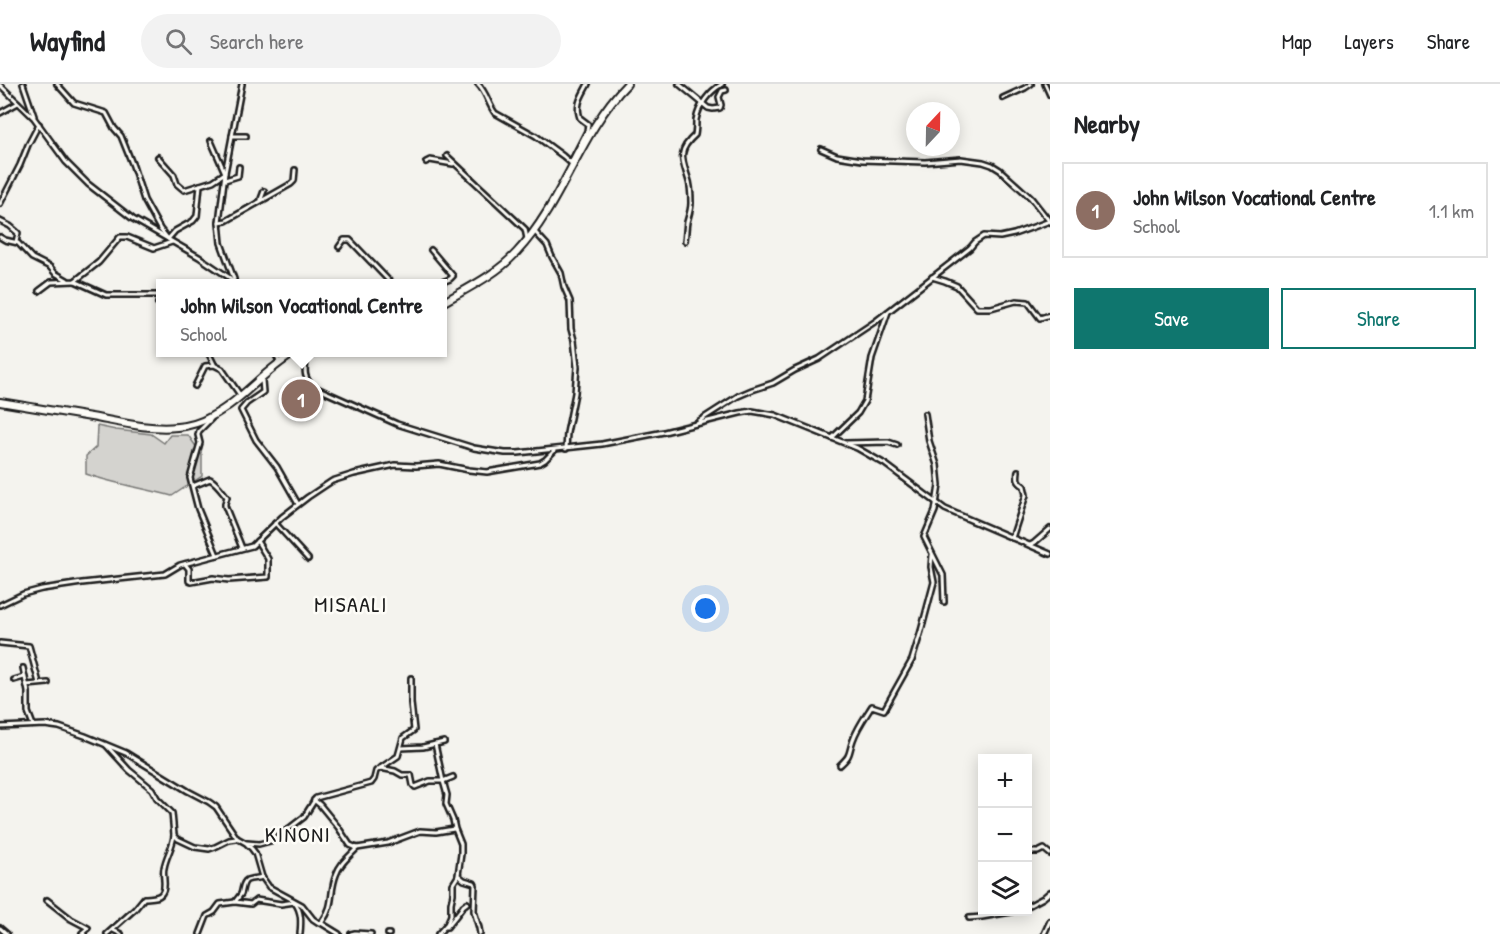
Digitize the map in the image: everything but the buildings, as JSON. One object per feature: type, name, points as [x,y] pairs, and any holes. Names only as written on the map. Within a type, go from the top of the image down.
[{"type":"main road","points":[[447,300],[493,273],[527,241],[535,231],[599,118],[609,103],[627,84]]},
{"type":"main road","points":[[0,402],[158,427],[184,426],[214,416],[288,357]]},
{"type":"street","points":[[23,84],[34,118]]},
{"type":"street","points":[[57,84],[74,103],[106,113],[121,136],[144,201],[170,241]]},
{"type":"street","points":[[234,279],[220,236],[219,222],[225,173],[242,84]]},
{"type":"street","points":[[478,84],[486,93],[495,113],[536,136],[572,163],[587,131],[588,124],[580,118],[578,108],[588,84]]},
{"type":"street","points":[[679,84],[708,108],[713,109],[720,108],[718,97],[726,90]]},
{"type":"street","points":[[685,241],[692,206],[688,178],[683,168],[683,154],[687,142],[695,135],[697,119],[703,103],[709,94],[722,84]]},
{"type":"street","points":[[1003,98],[1031,84]]},
{"type":"street","points":[[1045,84],[1050,95]]},
{"type":"street","points":[[0,85],[34,118],[66,162],[80,177],[133,219],[199,257],[231,279]]},
{"type":"street","points":[[0,113],[18,103]]},
{"type":"street","points":[[0,204],[39,124]]},
{"type":"street","points":[[232,136],[246,136]]},
{"type":"street","points":[[211,141],[225,173]]},
{"type":"street","points":[[698,422],[738,396],[767,386],[819,358],[865,329],[970,248],[979,238],[1014,234],[1050,221],[1030,198],[1000,170],[983,162],[961,159],[925,162],[862,160],[837,156],[821,149]]},
{"type":"street","points":[[447,156],[525,230],[527,241]]},
{"type":"street","points":[[158,158],[184,190],[213,181],[225,173]]},
{"type":"street","points":[[426,162],[430,160],[455,164]]},
{"type":"street","points":[[225,180],[238,176],[239,167]]},
{"type":"street","points":[[219,222],[226,221],[293,183],[295,170]]},
{"type":"street","points":[[75,281],[99,262],[120,237],[127,237],[154,248],[170,241],[175,231],[193,221],[197,216],[200,185]]},
{"type":"street","points":[[260,201],[264,191]]},
{"type":"street","points":[[0,221],[18,233],[16,242]]},
{"type":"street","points":[[535,231],[547,245],[561,273],[570,301],[571,329],[577,367],[566,449]]},
{"type":"street","points":[[0,237],[16,242],[32,258],[68,281]]},
{"type":"street","points":[[339,247],[343,240],[350,240],[387,279]]},
{"type":"street","points":[[431,250],[453,276],[447,280]]},
{"type":"street","points":[[932,277],[957,286],[977,308],[991,308],[1016,301],[1028,302],[1040,318],[1050,315]]},
{"type":"street","points":[[39,291],[51,282],[75,281],[105,295],[156,295]]},
{"type":"street","points":[[832,438],[858,413],[864,401],[872,358],[889,310]]},
{"type":"street","points":[[210,357],[214,365]]},
{"type":"street","points":[[277,357],[279,363]]},
{"type":"street","points":[[304,357],[304,373],[312,386],[397,424],[491,452],[518,453],[566,449],[631,438],[752,411],[775,415],[877,459],[936,503],[956,514],[1050,554]]},
{"type":"street","points":[[195,386],[202,370],[206,366],[214,365],[222,369],[241,396]]},
{"type":"street","points":[[262,377],[263,393],[247,403],[242,411],[256,440],[277,468],[298,504]]},
{"type":"street","points":[[925,414],[929,441],[937,465],[939,485],[934,516],[924,535],[943,575],[944,602]]},
{"type":"street","points":[[214,416],[199,431],[200,442],[190,478],[198,508],[218,555]]},
{"type":"street","points":[[844,443],[872,441],[897,445]]},
{"type":"street","points":[[0,605],[23,594],[42,589],[165,574],[185,564],[254,545],[298,504],[332,482],[354,474],[395,465],[439,464],[479,472],[493,471],[540,463],[555,449]]},
{"type":"street","points":[[1012,538],[1026,495],[1024,486],[1017,480],[1018,471]]},
{"type":"street","points":[[193,486],[210,479],[222,490],[227,497],[225,506],[242,548]]},
{"type":"street","points":[[275,523],[308,559]]},
{"type":"street","points":[[1030,545],[1050,529]]},
{"type":"street","points":[[185,564],[191,582],[213,578],[229,580],[268,577],[268,559],[257,541]]},
{"type":"street","points":[[840,765],[849,757],[859,726],[872,706],[884,710],[912,660],[934,582],[931,567],[932,555]]},
{"type":"street","points":[[0,643],[29,646],[39,683]]},
{"type":"street","points":[[23,668],[28,692],[28,708],[33,725]]},
{"type":"street","points":[[14,680],[24,677]]},
{"type":"street","points":[[246,843],[264,843],[274,840],[303,817],[319,796],[371,783],[379,768],[398,756],[403,738],[414,731],[411,678]]},
{"type":"street","points":[[27,685],[48,683]]},
{"type":"street","points":[[0,727],[33,725],[59,727],[126,753],[213,804],[237,838],[246,843],[255,853],[262,877],[268,887],[302,905],[313,919],[339,934]]},
{"type":"street","points":[[401,748],[423,747],[444,742]]},
{"type":"street","points":[[105,744],[129,770],[152,789],[157,798],[172,813],[174,835],[164,868],[162,894],[157,897],[144,898],[107,934]]},
{"type":"street","points":[[435,744],[447,795],[446,804],[461,844],[462,854],[458,875],[453,884],[451,915],[438,934]]},
{"type":"street","points":[[379,768],[402,775],[411,775],[413,786],[453,777]]},
{"type":"street","points":[[314,800],[344,834],[347,841],[357,848]]},
{"type":"street","points":[[321,923],[330,909],[338,869],[357,848],[388,843],[423,830],[432,832],[454,830]]},
{"type":"street","points":[[174,835],[202,849],[215,847],[237,838]]},
{"type":"street","points":[[1032,852],[1044,849],[1050,854]]},
{"type":"street","points":[[458,875],[464,880],[474,882],[474,911],[480,934]]},
{"type":"street","points":[[235,902],[246,881],[262,877]]},
{"type":"street","points":[[1032,904],[1050,892]]},
{"type":"street","points":[[47,900],[71,919],[88,928],[82,933],[84,934]]},
{"type":"street","points":[[200,934],[207,916],[214,912],[220,904],[235,902],[251,904],[256,900],[281,904],[294,901]]},
{"type":"street","points":[[294,901],[301,917],[300,934]]},
{"type":"street","points":[[444,926],[447,926],[467,903]]},
{"type":"street","points":[[451,905],[455,915]]},
{"type":"street","points":[[969,918],[988,916]]},
{"type":"street","points":[[1044,934],[1050,921]]},
{"type":"street","points":[[0,928],[7,934]]},
{"type":"street","points":[[113,930],[121,934]]},
{"type":"street","points":[[351,934],[371,934]]},
{"type":"shaded area","points":[[97,426],[151,434],[164,443],[170,435],[188,435],[202,455],[202,476],[172,496],[86,474],[86,456],[96,447]]},
{"type":"place","name":"John Wilson Vocational Centre","points":[[301,399]]},
{"type":"district","name":"MISAALI","points":[[351,604]]},
{"type":"district","name":"KINONI","points":[[298,834]]}]
